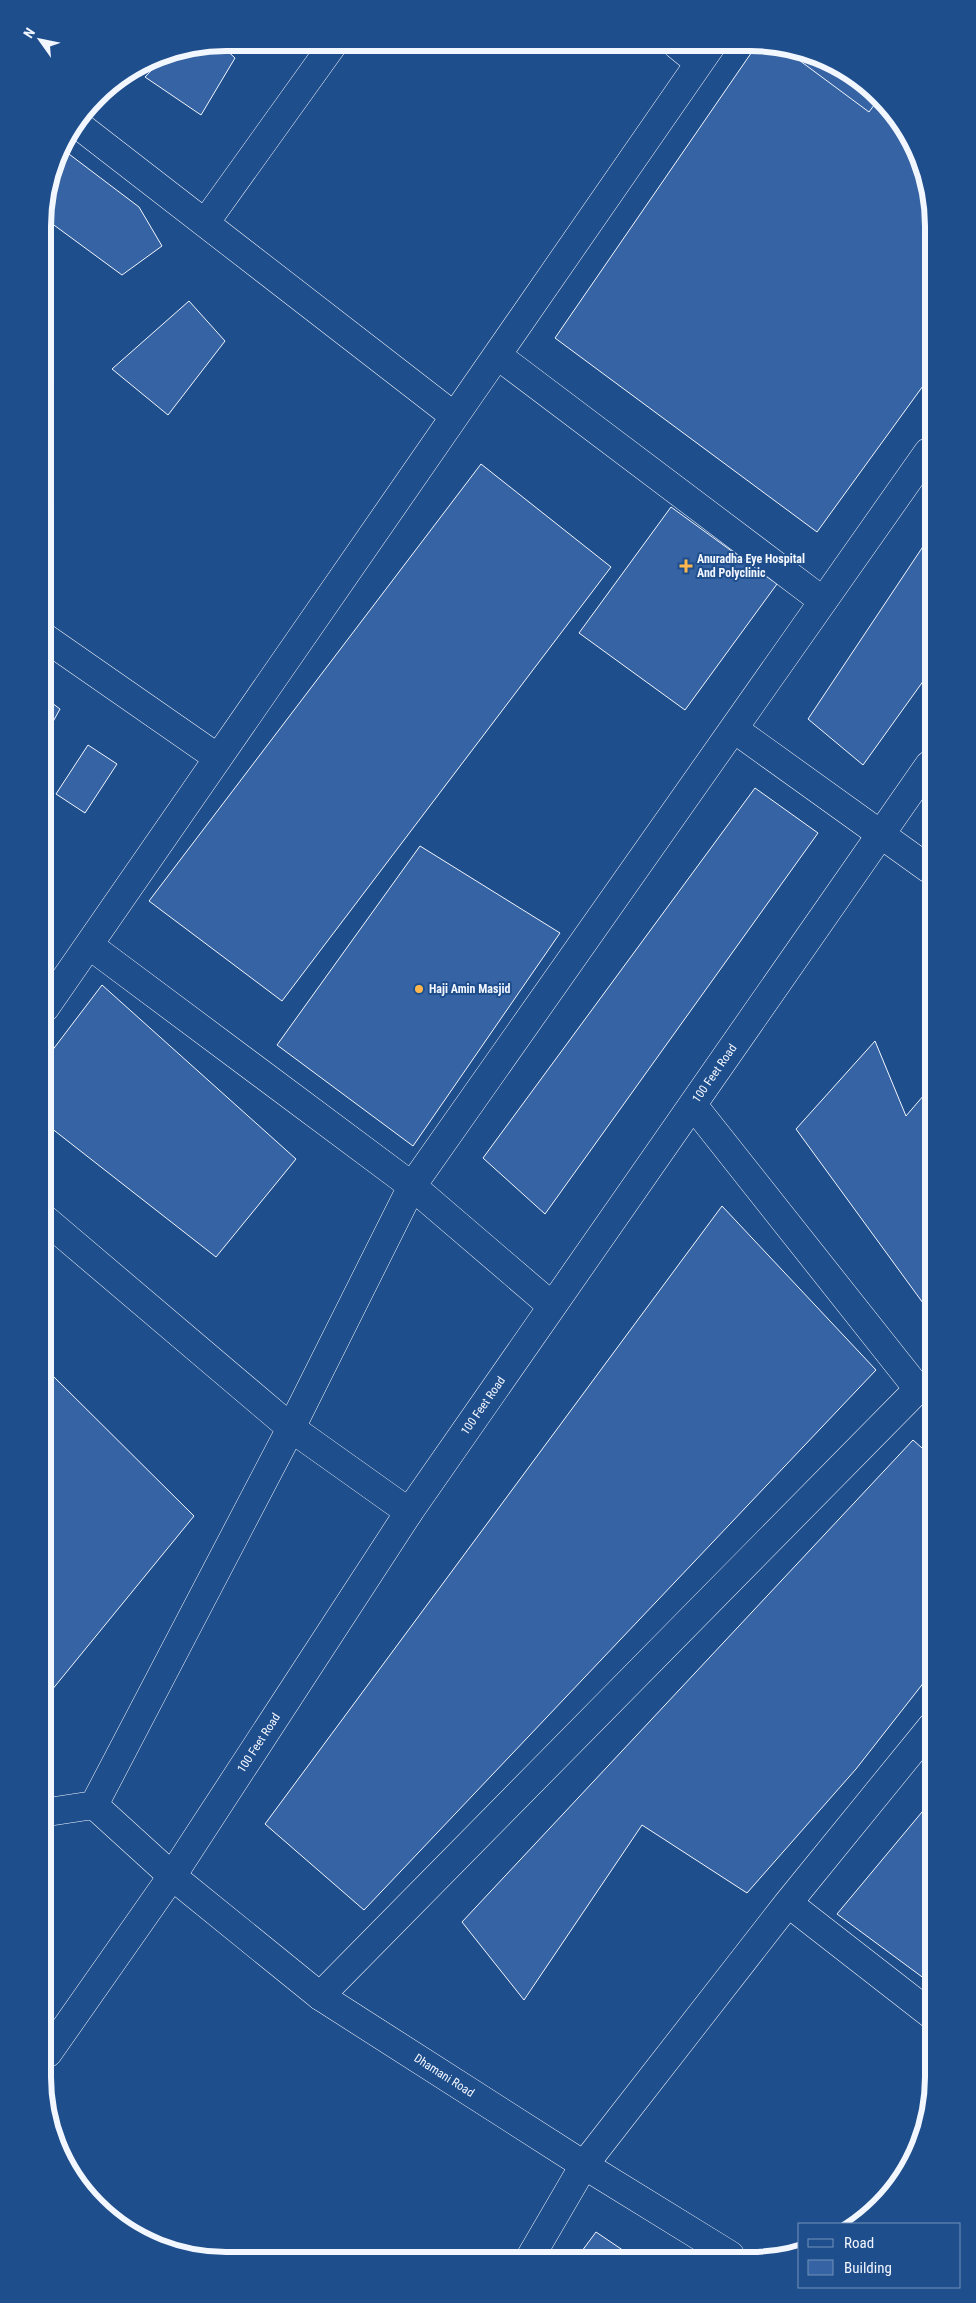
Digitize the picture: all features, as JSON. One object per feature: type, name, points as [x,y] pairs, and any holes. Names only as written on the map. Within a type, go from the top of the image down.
[{"type":"street","points":[[205,223],[328,51]]},
{"type":"street","points":[[52,999],[705,54]]},
{"type":"street","points":[[82,128],[454,416]]},
{"type":"street","points":[[497,355],[823,602]]},
{"type":"street","points":[[51,1812],[94,1805],[291,1428],[412,1186],[925,456]]},
{"type":"street","points":[[52,643],[218,758]]},
{"type":"street","points":[[734,729],[925,866]]},
{"type":"street","name":"100 Feet Road","points":[[51,2049],[172,1876],[409,1512],[925,771]]},
{"type":"street","points":[[89,945],[412,1186],[552,1306]]},
{"type":"street","points":[[320,1996],[924,1396],[693,1105]]},
{"type":"street","points":[[51,1225],[291,1428],[409,1512]]},
{"type":"street","points":[[533,2252],[584,2165],[788,1902],[924,1742]]},
{"type":"street","name":"Dhamani Road","points":[[94,1805],[172,1876],[320,1996],[584,2165],[725,2252]]},
{"type":"street","points":[[788,1902],[924,2009]]},
{"type":"building","points":[[228,51],[235,58],[201,115],[145,77],[154,67],[181,57]]},
{"type":"building","points":[[752,51],[784,55],[827,69],[856,87],[874,102],[889,120],[901,139],[919,181],[923,203],[925,226],[925,383],[817,532],[555,338]]},
{"type":"building","points":[[797,59],[827,69],[856,87],[875,103],[869,112]]},
{"type":"building","points":[[67,153],[139,207],[162,246],[122,275],[52,224],[57,181]]},
{"type":"building","points":[[189,301],[225,341],[168,415],[112,369]]},
{"type":"building","points":[[481,464],[611,567],[282,1001],[149,901]]},
{"type":"building","points":[[671,507],[777,584],[685,710],[579,633]]},
{"type":"building","points":[[925,544],[925,679],[863,765],[808,719]]},
{"type":"building","points":[[52,703],[60,709],[52,724]]},
{"type":"building","points":[[88,745],[117,764],[85,813],[56,794]]},
{"type":"building","points":[[755,788],[818,833],[545,1214],[483,1158]]},
{"type":"building","name":"Haji Amin Masjid","points":[[420,846],[560,933],[413,1146],[277,1045]]},
{"type":"building","points":[[102,985],[296,1159],[216,1257],[52,1128],[52,1051]]},
{"type":"building","points":[[875,1041],[906,1116],[925,1094],[924,1305],[796,1129]]},
{"type":"building","points":[[722,1206],[876,1370],[364,1910],[265,1824]]},
{"type":"building","points":[[51,1374],[194,1516],[51,1691]]},
{"type":"building","points":[[913,1440],[924,1450],[924,1682],[856,1769],[747,1893],[642,1825],[524,2000],[462,1922]]},
{"type":"building","points":[[924,1809],[924,1978],[837,1914]]},
{"type":"building","points":[[596,2232],[626,2252],[581,2252]]},
{"type":"place","name":"Anuradha Eye Hospital And Polyclinic","points":[[686,566]]},
{"type":"place","name":"Haji Amin Masjid","points":[[419,989]]}]
